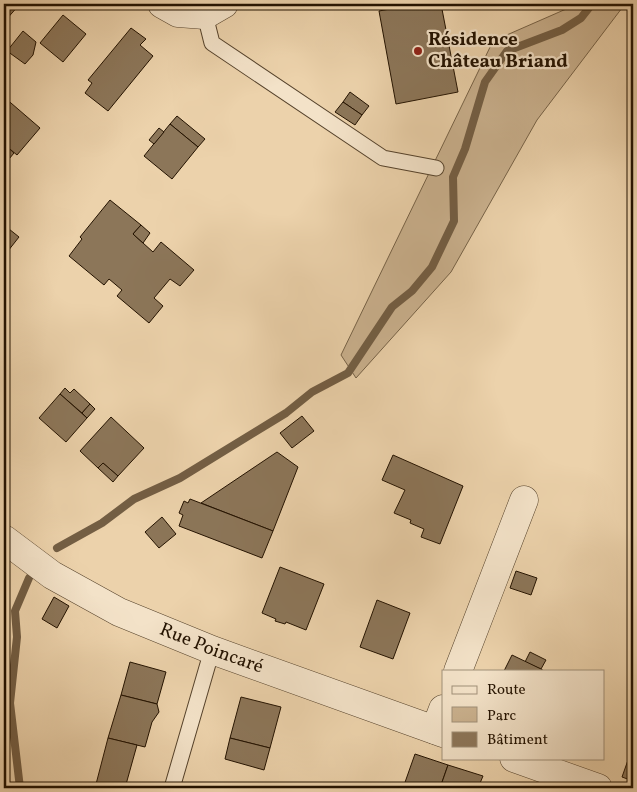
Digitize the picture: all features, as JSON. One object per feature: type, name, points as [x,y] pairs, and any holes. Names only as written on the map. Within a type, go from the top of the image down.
[{"type":"street","points":[[162,4],[178,13],[215,10]]},
{"type":"street","points":[[458,670],[524,500]]},
{"type":"street","name":"Rue Poincaré","points":[[4,538],[52,575],[119,612],[212,650],[441,724]]},
{"type":"street","points":[[520,760],[598,788]]},
{"type":"lane","points":[[215,10],[212,43],[383,158],[436,168]]},
{"type":"lane","points":[[172,788],[212,650]]},
{"type":"green space","points":[[574,4],[625,4],[537,120],[451,272],[356,378],[341,355],[493,41]]},
{"type":"building","points":[[4,4],[20,4],[4,22]]},
{"type":"building","name":"Résidence Château Briand","points":[[406,4],[441,4],[458,92],[396,104],[379,11],[406,6]]},
{"type":"building","points":[[63,15],[86,34],[63,62],[40,43]]},
{"type":"building","points":[[131,28],[146,39],[140,45],[153,56],[108,111],[85,93],[92,83],[88,80]]},
{"type":"building","points":[[23,31],[36,42],[33,55],[25,64],[7,51]]},
{"type":"building","points":[[350,92],[369,106],[362,115],[343,102]]},
{"type":"building","points":[[4,97],[40,128],[17,155],[4,144]]},
{"type":"building","points":[[343,102],[362,115],[355,125],[335,112]]},
{"type":"building","points":[[177,116],[205,139],[198,147],[170,124]]},
{"type":"building","points":[[170,124],[198,147],[172,179],[144,156]]},
{"type":"building","points":[[159,128],[164,132],[154,144],[149,140]]},
{"type":"building","points":[[4,144],[14,153],[4,165]]},
{"type":"building","points":[[110,200],[141,225],[133,234],[153,252],[161,242],[194,270],[180,286],[170,279],[154,298],[163,306],[149,323],[117,296],[122,290],[109,279],[104,285],[69,256],[82,239],[80,237]]},
{"type":"building","points":[[4,225],[19,237],[4,256]]},
{"type":"building","points":[[141,225],[150,233],[143,243],[133,234]]},
{"type":"building","points":[[65,388],[70,393],[74,389],[90,404],[82,413],[60,394]]},
{"type":"building","points":[[60,394],[87,418],[66,442],[39,418]]},
{"type":"building","points":[[90,404],[95,409],[87,418],[82,413]]},
{"type":"building","points":[[302,416],[314,431],[292,448],[280,433]]},
{"type":"building","points":[[111,417],[144,448],[118,476],[103,463],[98,468],[80,451]]},
{"type":"building","points":[[277,452],[298,467],[273,531],[201,503]]},
{"type":"building","points":[[393,455],[463,486],[440,544],[421,537],[424,529],[410,523],[411,520],[394,513],[405,490],[382,480]]},
{"type":"building","points":[[103,463],[118,476],[113,482],[98,468]]},
{"type":"building","points":[[190,499],[273,531],[262,558],[179,526],[183,515],[179,513],[184,501],[188,503]]},
{"type":"building","points":[[162,517],[176,534],[159,548],[145,532]]},
{"type":"building","points":[[280,567],[324,584],[306,630],[286,622],[285,624],[275,621],[276,619],[262,613]]},
{"type":"building","points":[[516,571],[537,578],[531,595],[510,588]]},
{"type":"building","points":[[54,597],[69,606],[57,628],[42,619]]},
{"type":"building","points":[[377,600],[410,613],[393,659],[360,647]]},
{"type":"building","points":[[530,652],[546,660],[541,669],[525,662]]},
{"type":"building","points":[[512,655],[542,670],[504,670]]},
{"type":"building","points":[[130,662],[166,672],[157,704],[121,695]]},
{"type":"building","points":[[121,695],[157,704],[159,712],[152,722],[145,747],[108,738]]},
{"type":"building","points":[[241,697],[281,707],[270,748],[230,738]]},
{"type":"building","points":[[108,738],[137,745],[125,788],[95,788]]},
{"type":"building","points":[[230,738],[270,748],[264,770],[225,759]]},
{"type":"building","points":[[633,746],[633,781],[622,777]]},
{"type":"building","points":[[415,754],[448,765],[440,788],[403,788]]},
{"type":"building","points":[[448,765],[483,776],[478,788],[440,788]]},
{"type":"waterway","points":[[57,548],[102,523],[134,499],[180,478],[286,413],[312,392],[348,373],[392,307],[412,291],[432,267],[454,221],[453,177],[465,149],[485,82],[507,51],[562,30],[581,18],[592,4]]},
{"type":"waterway","points":[[20,788],[10,703],[17,637],[15,611],[29,578]]},
{"type":"place","name":"Résidence Château Briand","points":[[418,51]]}]
